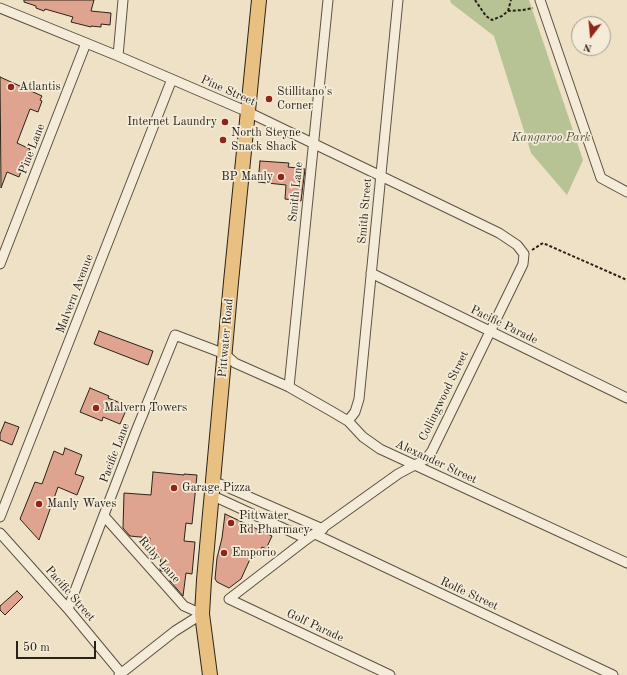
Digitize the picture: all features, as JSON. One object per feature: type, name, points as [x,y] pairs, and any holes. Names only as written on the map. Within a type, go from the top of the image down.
[{"type":"main road","name":"Pittwater Road","points":[[210,675],[202,614],[212,488],[259,0]]},
{"type":"street","points":[[118,56],[123,0]]},
{"type":"street","name":"Smith Lane","points":[[288,387],[328,0]]},
{"type":"street","name":"Smith Street","points":[[348,421],[355,412],[359,399],[398,0]]},
{"type":"street","points":[[541,3],[601,178],[627,192]]},
{"type":"street","name":"Pine Street","points":[[0,8],[118,56],[248,112],[313,145],[499,233],[517,245],[524,254]]},
{"type":"street","name":"Pine Lane","points":[[0,264],[86,43]]},
{"type":"street","name":"Malvern Avenue","points":[[0,517],[172,79]]},
{"type":"street","name":"Collingwood Street","points":[[229,599],[398,474],[426,459],[432,451],[489,331],[523,264],[524,254]]},
{"type":"street","name":"Pacific Parade","points":[[371,273],[627,398]]},
{"type":"street","name":"Pacific Lane","points":[[68,609],[136,431],[175,335],[225,354]]},
{"type":"street","name":"Alexander Street","points":[[225,354],[235,363],[288,387],[348,421],[380,450],[627,563]]},
{"type":"street","name":"Rolfe Street","points":[[212,488],[315,534]]},
{"type":"street","name":"Rolfe Street","points":[[212,488],[315,534],[613,675]]},
{"type":"street","name":"Ruby Lane","points":[[104,516],[184,606],[202,614]]},
{"type":"street","name":"Pacific Street","points":[[0,533],[68,609],[120,674]]},
{"type":"street","name":"Golf Parade","points":[[229,599],[390,675]]},
{"type":"street","points":[[120,674],[175,631],[202,614]]},
{"type":"path","points":[[476,0],[486,16],[492,20],[502,16],[508,11],[511,0]]},
{"type":"path","points":[[508,11],[523,10],[541,3]]},
{"type":"path","points":[[524,254],[543,243],[627,280]]},
{"type":"green space","name":"Kangaroo Park","points":[[450,0],[529,0],[583,160],[567,195],[531,153],[494,36],[451,3]]},
{"type":"building","points":[[24,0],[94,0],[91,11],[111,13],[110,25],[101,24],[101,27],[91,27],[71,22],[73,17],[45,9],[44,11],[36,8],[36,6],[24,2]]},
{"type":"building","points":[[0,77],[42,96],[40,100],[42,101],[38,112],[30,109],[17,143],[30,149],[27,156],[27,164],[22,169],[19,177],[7,172],[1,188]]},
{"type":"building","points":[[260,161],[289,163],[288,167],[305,169],[301,201],[285,199],[286,185],[258,182]]},
{"type":"building","points":[[99,331],[153,351],[148,365],[94,344]]},
{"type":"building","name":"Malvern Towers","points":[[90,388],[109,396],[108,398],[128,406],[120,424],[103,417],[102,421],[80,412]]},
{"type":"building","points":[[5,422],[19,427],[12,445],[0,440],[0,434]]},
{"type":"building","points":[[65,448],[82,455],[75,474],[84,477],[77,495],[58,487],[39,540],[20,519],[35,482],[42,484],[54,451],[63,455]]},
{"type":"building","points":[[153,472],[197,475],[192,524],[186,523],[184,541],[195,542],[192,574],[186,573],[183,596],[170,581],[171,572],[160,570],[161,556],[148,555],[150,538],[130,536],[123,528],[124,493],[151,495]]},
{"type":"building","points":[[225,514],[272,536],[266,549],[262,547],[254,558],[251,557],[241,579],[229,588],[217,582],[215,579],[217,558],[222,538]]},
{"type":"building","points":[[17,591],[23,597],[5,615],[0,610],[0,606]]},
{"type":"place","name":"Atlantis","points":[[11,87]]},
{"type":"place","name":"Stillitano's Corner","points":[[269,99]]},
{"type":"place","name":"Internet Laundry","points":[[225,122]]},
{"type":"place","name":"North Steyne Snack Shack","points":[[223,140]]},
{"type":"place","name":"BP Manly","points":[[281,177]]},
{"type":"place","name":"Malvern Towers","points":[[96,408]]},
{"type":"place","name":"Garage Pizza","points":[[174,488]]},
{"type":"place","name":"Manly Waves","points":[[39,504]]},
{"type":"place","name":"Pittwater Rd Pharmacy","points":[[231,523]]},
{"type":"place","name":"Emporio","points":[[224,553]]}]
